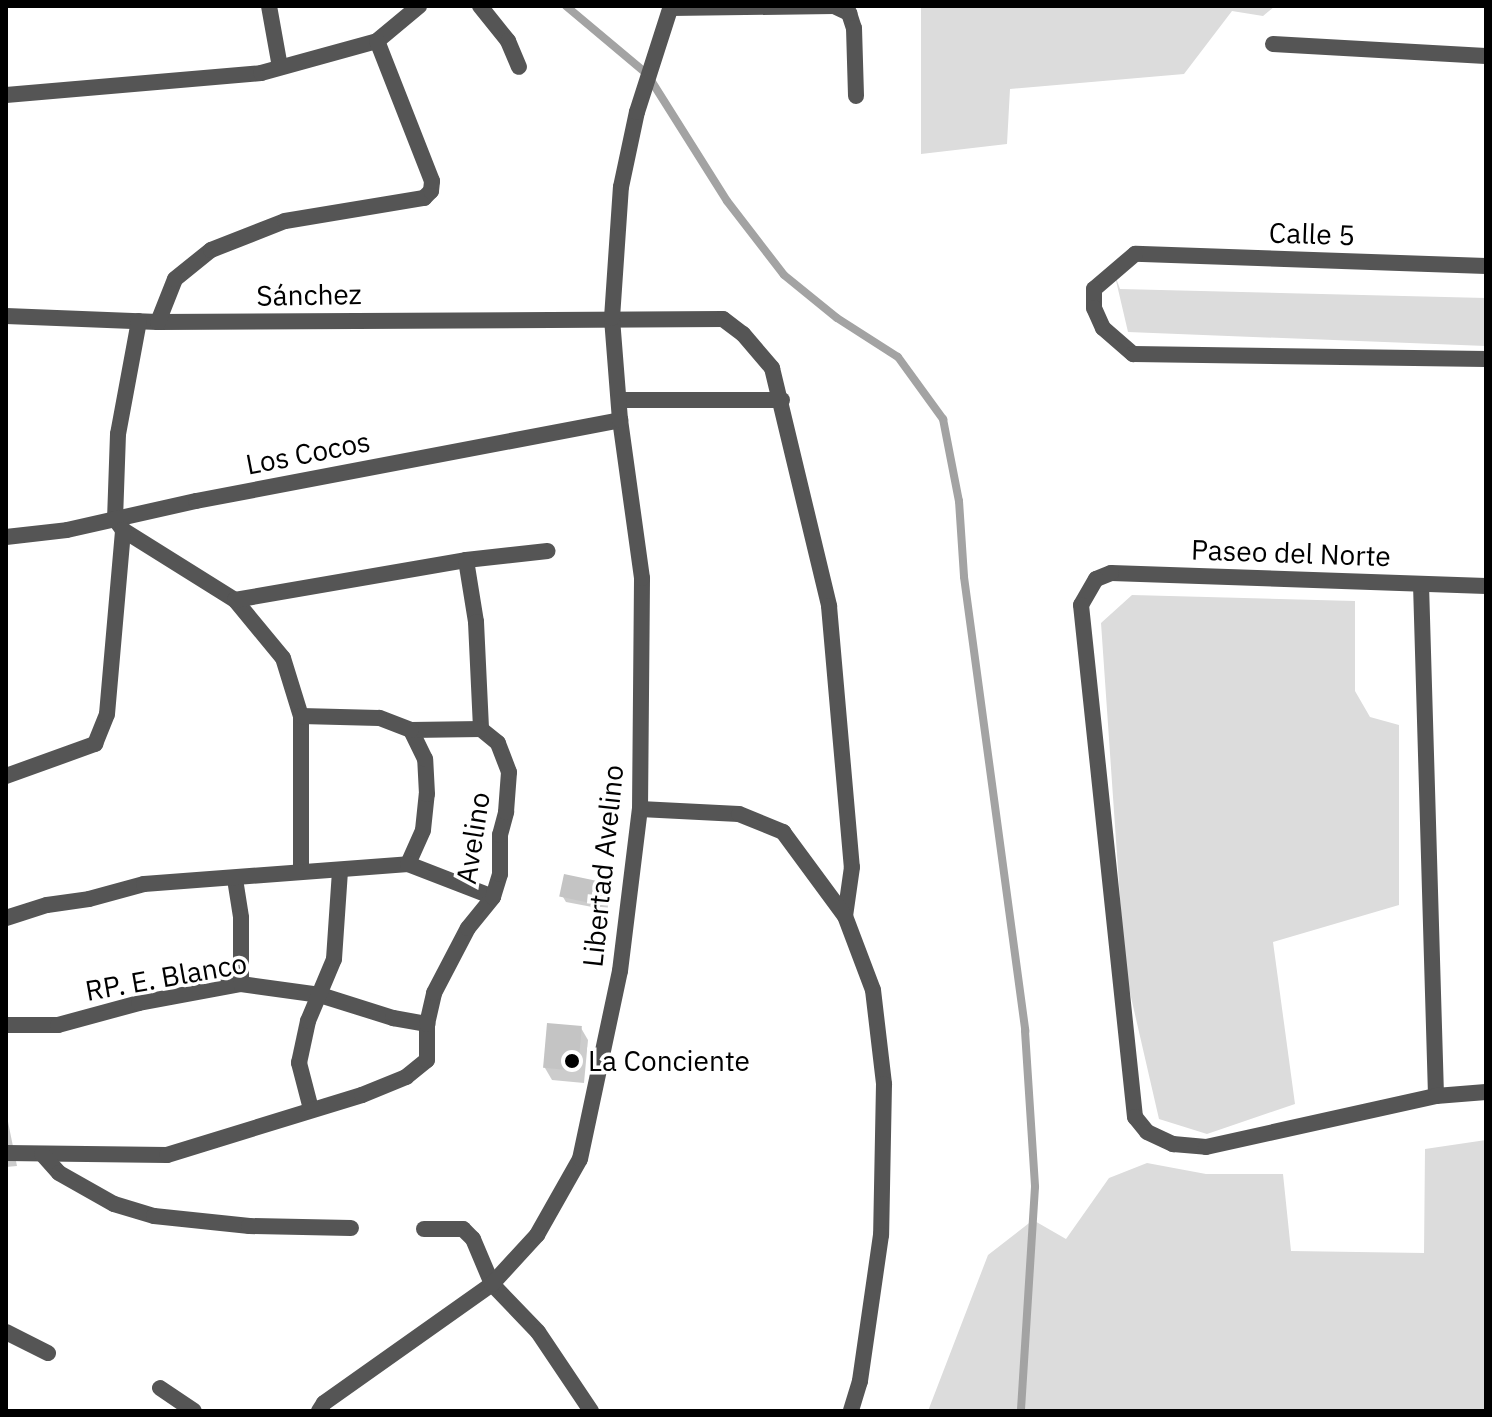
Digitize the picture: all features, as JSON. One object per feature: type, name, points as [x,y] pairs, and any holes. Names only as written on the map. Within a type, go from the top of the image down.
[{"type":"street","points":[[269,6],[280,67]]},
{"type":"street","points":[[6,95],[261,73],[377,41],[419,6]]},
{"type":"street","points":[[480,6],[508,41],[519,67]]},
{"type":"street","points":[[670,7],[834,6],[849,13],[854,28],[856,96]]},
{"type":"street","name":"Libertad Avelino","points":[[319,1411],[324,1403],[492,1284],[537,1235],[580,1159],[620,971],[640,809],[642,578],[620,420],[612,318],[621,187],[637,112],[670,7]]},
{"type":"street","points":[[158,322],[175,279],[211,250],[285,221],[424,198],[431,191],[432,181],[377,41]]},
{"type":"street","points":[[1273,44],[1486,56]]},
{"type":"street","name":"Calle 5","points":[[1486,266],[1135,254],[1094,289],[1094,308],[1103,328],[1133,354],[1486,359]]},
{"type":"street","name":"Sánchez","points":[[6,316],[158,322],[723,319],[743,334],[772,368],[829,606],[852,867],[845,916]]},
{"type":"street","points":[[6,776],[95,744],[107,714],[119,524],[118,434],[139,321]]},
{"type":"street","points":[[619,400],[782,400]]},
{"type":"street","name":"Los Cocos","points":[[6,537],[119,524],[620,420]]},
{"type":"street","points":[[119,524],[235,600],[283,658],[301,716],[301,869]]},
{"type":"street","points":[[235,600],[466,560],[548,551]]},
{"type":"street","points":[[301,716],[379,718],[411,730],[481,729],[476,622],[466,560]]},
{"type":"street","name":"Paseo del Norte","points":[[1436,1096],[1206,1147],[1173,1144],[1147,1132],[1135,1117],[1081,605],[1096,579],[1111,573],[1486,586]]},
{"type":"street","points":[[1421,584],[1436,1096],[1486,1092]]},
{"type":"street","name":"Avelino","points":[[311,1109],[362,1095],[406,1077],[427,1060],[427,1024],[434,993],[468,928],[493,897],[500,874],[500,835],[506,812],[509,772],[498,743],[481,729]]},
{"type":"street","points":[[408,864],[423,830],[427,794],[425,759],[411,730]]},
{"type":"street","points":[[640,809],[739,814],[783,832],[845,916],[873,990],[884,1084],[881,1235],[860,1381],[851,1411]]},
{"type":"street","points":[[6,918],[47,905],[89,899],[144,884],[235,879],[301,869],[340,870],[408,864],[493,897]]},
{"type":"street","points":[[6,1153],[167,1155],[210,1145],[311,1109],[299,1063],[308,1021],[334,959],[340,870]]},
{"type":"street","points":[[235,879],[241,918],[241,984]]},
{"type":"street","name":"RP. E. Blanco","points":[[6,1025],[58,1025],[139,1003],[241,984],[320,995],[393,1018],[427,1024]]},
{"type":"street","points":[[42,1154],[59,1173],[72,1181],[114,1204],[154,1216],[249,1226],[351,1228]]},
{"type":"street","points":[[424,1229],[463,1229],[484,1260],[492,1284],[538,1332],[591,1411]]},
{"type":"street","points":[[6,1332],[48,1353]]},
{"type":"street","points":[[160,1388],[194,1411]]},
{"type":"shaded area","points":[[921,6],[1275,6],[1263,16],[1232,11],[1184,74],[1010,89],[1007,144],[921,154]]},
{"type":"shaded area","points":[[1114,272],[1120,289],[1486,298],[1486,346],[1128,332]]},
{"type":"shaded area","points":[[1132,595],[1355,601],[1355,691],[1370,717],[1399,725],[1399,905],[1273,942],[1295,1104],[1207,1134],[1159,1119],[1125,971],[1101,623]]},
{"type":"shaded area","points":[[1486,1140],[1486,1411],[928,1411],[988,1255],[1033,1220],[1066,1239],[1109,1178],[1147,1163],[1206,1174],[1283,1174],[1291,1251],[1424,1253],[1425,1149]]},
{"type":"building","points":[[564,874],[608,883],[603,906],[559,896]]},
{"type":"building","points":[[547,1023],[582,1026],[578,1071],[543,1068]]},
{"type":"waterway","points":[[566,6],[647,74],[727,201],[784,275],[837,318],[898,357],[943,419],[959,501],[964,577],[1025,1031],[1035,1187],[1021,1411]]},
{"type":"place","name":"La Conciente","points":[[572,1061]]}]
